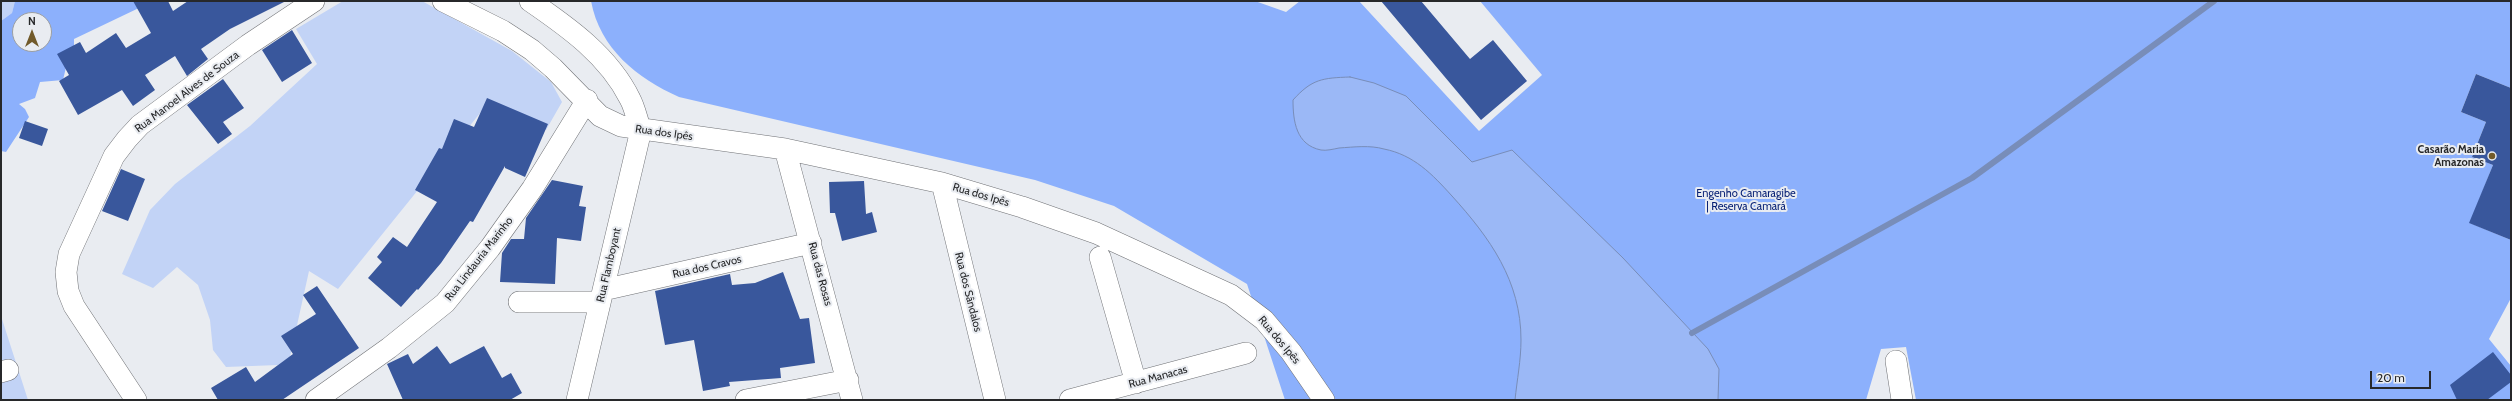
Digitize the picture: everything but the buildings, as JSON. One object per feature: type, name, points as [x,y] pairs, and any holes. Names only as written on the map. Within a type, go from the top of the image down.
[{"type":"street","name":"Rua Manoel Alves de Souza","points":[[136,400],[74,306],[68,291],[66,278],[69,254],[114,156],[140,125],[248,45],[314,1]]},
{"type":"street","points":[[442,1],[503,31],[532,50],[587,100]]},
{"type":"street","points":[[531,1],[576,33],[608,67],[630,98],[641,130]]},
{"type":"street","name":"Rua dos Ipês","points":[[587,100],[600,116],[621,126],[785,149],[942,183],[1073,224],[1231,295],[1264,320],[1292,352],[1324,400]]},
{"type":"street","name":"Rua Lindauria Marinho","points":[[316,400],[389,348],[445,303],[490,248],[524,201],[587,100]]},
{"type":"street","name":"Rua Flamboyant","points":[[577,400],[641,130]]},
{"type":"street","name":"Rua das Rosas","points":[[785,149],[848,380],[852,400]]},
{"type":"street","name":"Rua dos Sândalos","points":[[942,183],[995,400]]},
{"type":"street","name":"Rua dos Cravos","points":[[519,302],[602,296],[811,243]]},
{"type":"street","points":[[1100,257],[1136,383]]},
{"type":"street","name":"Rua Manacas","points":[[1070,400],[1246,353]]},
{"type":"street","points":[[1896,361],[1902,400]]},
{"type":"street","points":[[746,400],[848,380]]},
{"type":"shaded area","points":[[1,1],[15,1],[12,13],[1,21]]},
{"type":"shaded area","points":[[343,1],[422,1],[512,51],[551,82],[562,102],[546,130],[489,102],[338,289],[309,271],[290,357],[278,365],[226,367],[213,350],[210,320],[198,285],[177,267],[153,288],[122,274],[150,210],[175,184],[250,126],[317,64],[296,29]]},
{"type":"shaded area","points":[[1350,77],[1374,83],[1406,96],[1472,162],[1512,150],[1623,258],[1708,349],[1719,369],[1718,400],[1515,400],[1521,340],[1520,319],[1516,299],[1501,262],[1491,244],[1466,212],[1430,173],[1422,166],[1404,156],[1395,152],[1373,147],[1321,150],[1306,143],[1301,138],[1295,124],[1293,100],[1306,88],[1318,81],[1332,78]]},
{"type":"shaded area","points":[[1,316],[28,400],[1,400]]},
{"type":"green space","points":[[15,1],[138,1],[141,7],[74,39],[74,52],[67,63],[63,80],[40,82],[35,98],[19,104],[25,109],[29,117],[6,152],[1,151],[1,21],[12,13],[12,52],[52,52],[52,12],[12,12]]},
{"type":"green space","name":"Engenho Camaragibe | Reserva Camará","points":[[591,1],[1255,1],[1286,12],[1300,1],[1359,1],[1479,131],[1542,75],[1480,1],[2511,1],[2511,88],[2476,74],[2461,112],[2486,122],[2472,157],[2493,165],[2470,223],[2511,240],[2511,298],[2489,339],[2511,366],[2511,400],[1916,400],[1906,347],[1881,349],[1866,400],[1285,400],[1247,284],[1114,206],[1035,180],[679,97],[649,81],[623,60],[603,34]]},
{"type":"waterway","points":[[1692,333],[1972,178],[2214,1]]},
{"type":"place","name":"Casarão Maria Amazonas","points":[[2492,156]]}]
